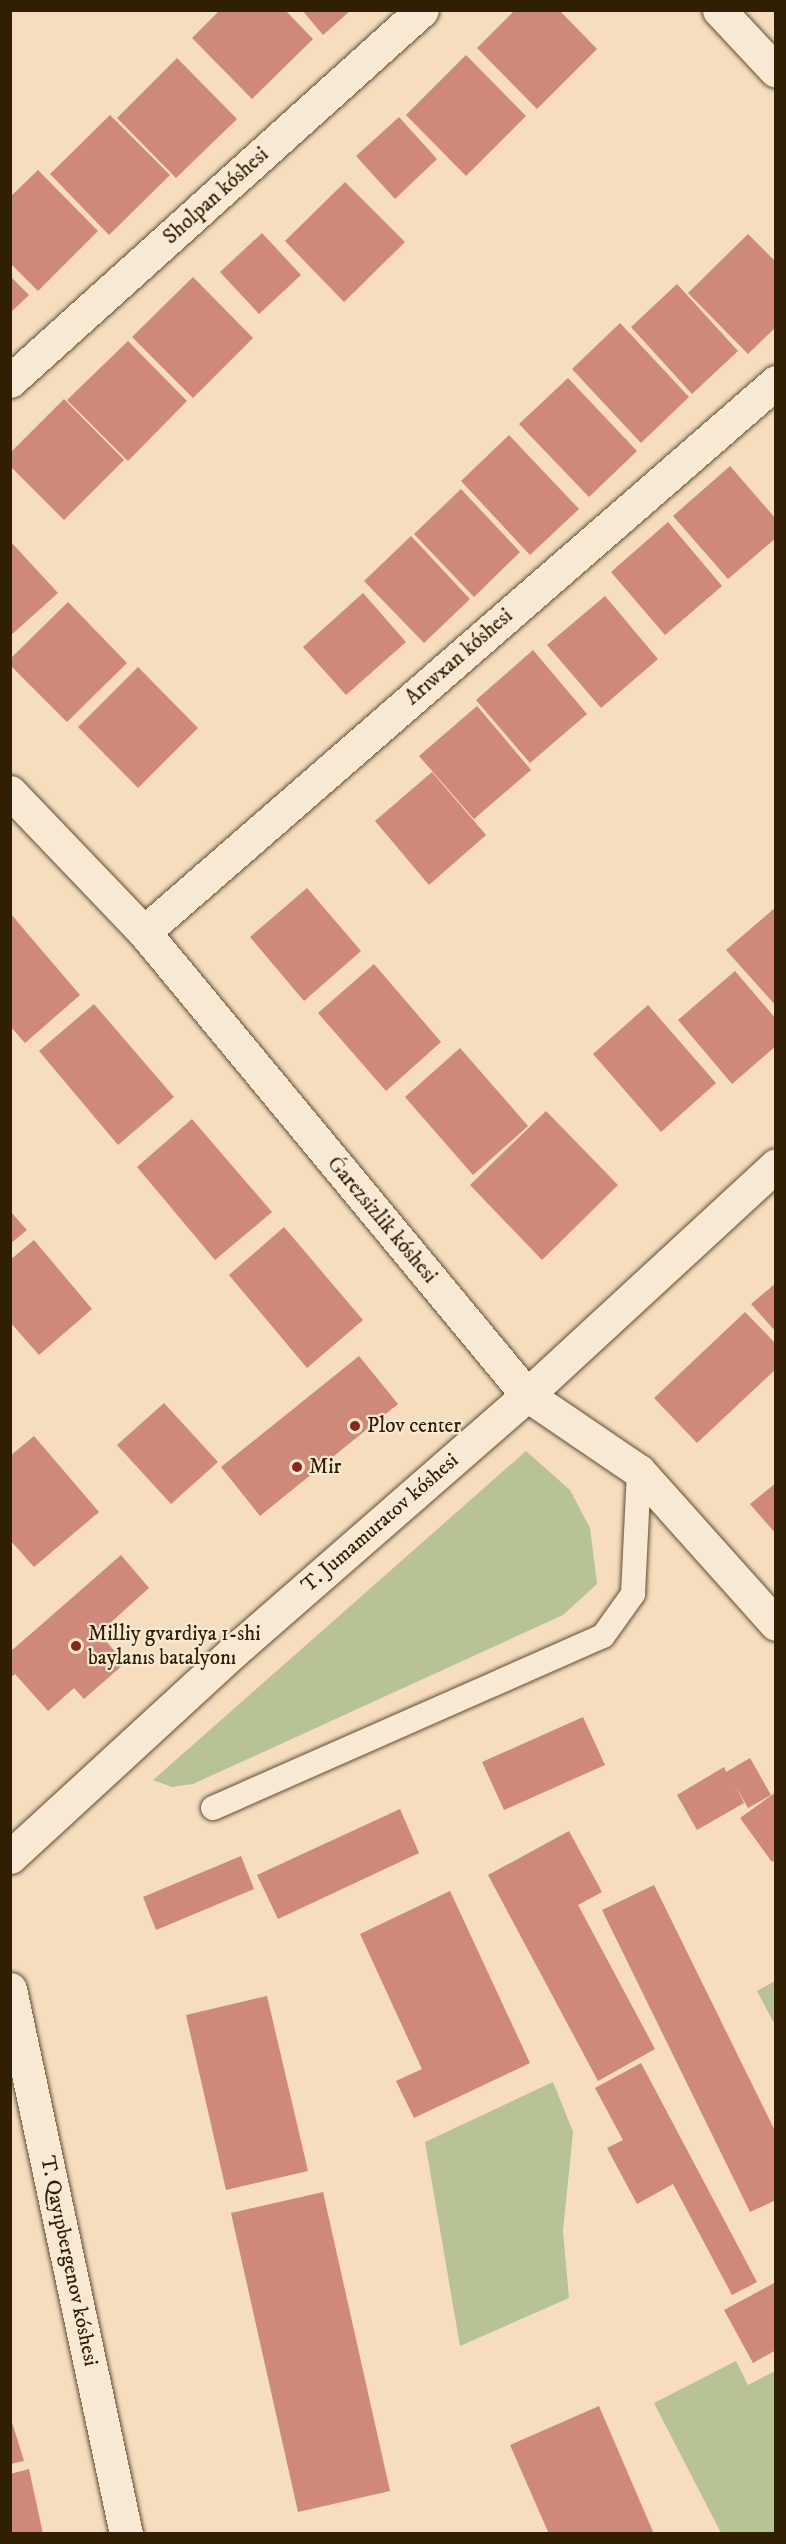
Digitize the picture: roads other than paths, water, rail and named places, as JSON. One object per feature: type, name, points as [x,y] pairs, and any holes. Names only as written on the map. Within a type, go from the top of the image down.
[{"type":"street","name":"Sholpan kóshesi","points":[[10,381],[422,10]]},
{"type":"street","points":[[719,10],[776,72]]},
{"type":"street","name":"Arıwxan kóshesi","points":[[144,932],[776,382]]},
{"type":"street","name":"Ǵarezsizlik kóshesi","points":[[10,792],[144,932],[527,1395],[639,1471],[776,1624]]},
{"type":"street","name":"T. Jumamuratov kóshesi","points":[[10,1857],[242,1644],[527,1395],[776,1166]]},
{"type":"street","name":"T. Qayıpbergenov kóshesi","points":[[10,1989],[126,2534]]},
{"type":"lane","points":[[213,1808],[603,1636],[633,1594],[639,1471]]},
{"type":"place","name":"Plov center","points":[[355,1426]]},
{"type":"place","name":"Mir","points":[[297,1467]]},
{"type":"place","name":"Milliy gvardiya 1-shi baylanıs batalyonı","points":[[76,1646]]}]
